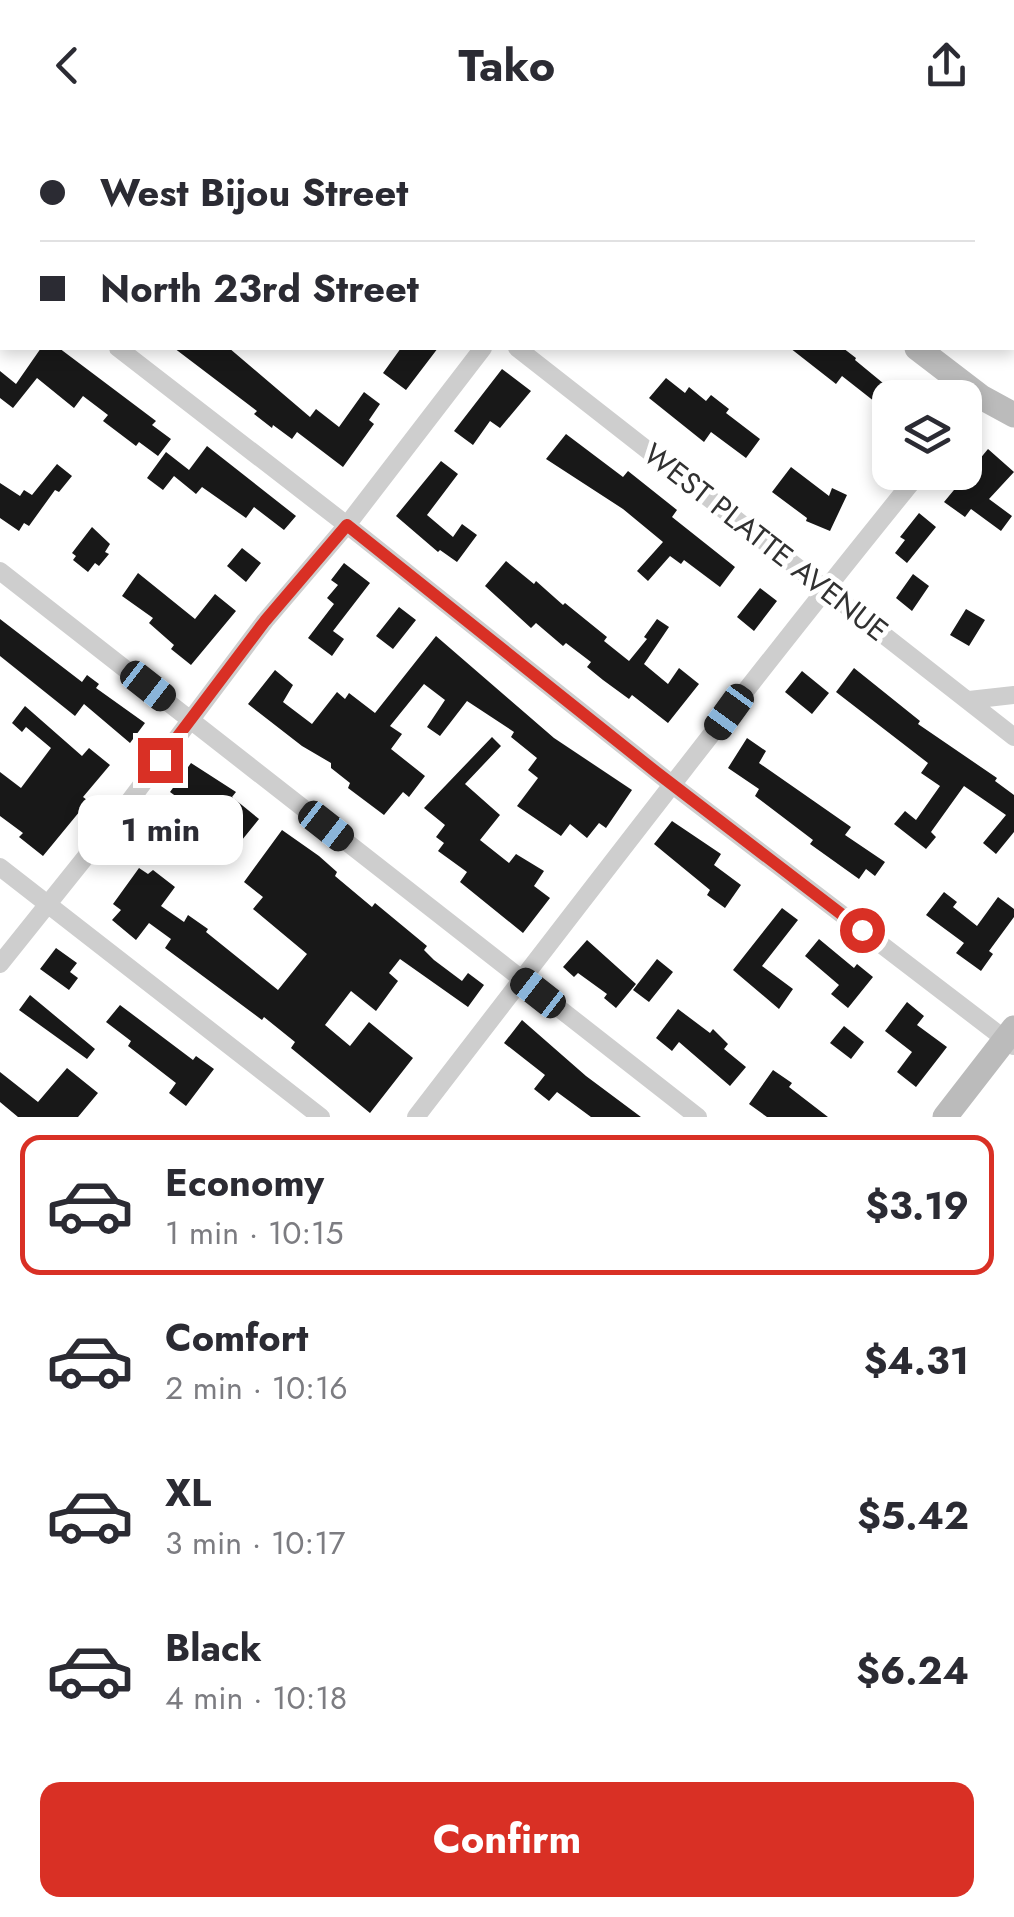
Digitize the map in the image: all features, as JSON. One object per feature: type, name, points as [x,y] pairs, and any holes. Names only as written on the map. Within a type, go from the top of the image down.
[{"type":"main road","points":[[920,350],[948,380]]},
{"type":"main road","points":[[982,409],[1014,416]]},
{"type":"main road","points":[[945,1117],[1011,1038]]},
{"type":"street","points":[[121,350],[674,786],[1011,1038]]},
{"type":"street","points":[[0,964],[480,350]]},
{"type":"street","name":"WEST PLATTE AVENUE","points":[[520,350],[1014,737]]},
{"type":"street","points":[[416,1117],[749,685],[906,490]]},
{"type":"street","points":[[0,570],[698,1117]]},
{"type":"street","points":[[969,700],[1014,695]]},
{"type":"street","points":[[0,868],[320,1117]]},
{"type":"building","points":[[40,350],[62,350],[156,421],[152,425],[171,439],[158,456],[139,442],[136,446],[103,421],[108,415],[83,396],[74,408],[37,378],[13,408],[0,398],[0,371],[16,384]]},
{"type":"building","points":[[177,350],[231,350],[310,417],[316,409],[339,427],[364,392],[380,404],[369,420],[374,424],[343,467],[297,432],[292,439],[273,425],[272,428],[254,414],[257,411]]},
{"type":"building","points":[[400,350],[436,350],[406,390],[383,373]]},
{"type":"building","points":[[793,350],[846,350],[879,380],[872,380],[872,400],[842,376],[836,384]]},
{"type":"building","points":[[502,369],[531,391],[500,428],[490,421],[473,445],[454,431]]},
{"type":"building","points":[[666,378],[685,393],[689,387],[706,401],[711,395],[729,409],[726,413],[760,439],[746,458],[711,432],[704,442],[649,398]]},
{"type":"building","points":[[566,434],[623,477],[628,471],[677,510],[672,517],[735,567],[720,587],[684,560],[681,564],[670,556],[648,581],[637,571],[663,542],[623,509],[546,459]]},
{"type":"building","points":[[207,446],[296,516],[284,530],[254,507],[246,518],[202,487],[196,494],[174,476],[163,490],[147,478],[166,452],[189,470]]},
{"type":"building","points":[[988,449],[1014,472],[989,499],[1012,516],[1001,531],[971,509],[965,517],[944,502],[954,490],[982,490],[982,456]]},
{"type":"building","points":[[441,461],[458,474],[427,515],[453,537],[462,524],[477,535],[457,562],[438,552],[396,516]]},
{"type":"building","points":[[57,464],[72,476],[59,492],[55,490],[29,526],[24,523],[19,531],[0,518],[0,483],[20,496],[24,490],[32,495]]},
{"type":"building","points":[[791,467],[829,496],[832,488],[847,495],[830,531],[806,521],[772,492]]},
{"type":"building","points":[[919,513],[936,527],[907,563],[895,553],[905,540],[900,537]]},
{"type":"building","points":[[92,527],[110,544],[105,552],[109,554],[88,572],[73,560],[76,556],[72,553]]},
{"type":"building","points":[[242,548],[261,563],[246,582],[227,566]]},
{"type":"building","points":[[506,561],[607,637],[604,641],[629,661],[657,619],[669,627],[644,664],[668,684],[679,668],[699,684],[668,723],[632,695],[629,699],[603,680],[587,667],[591,662],[566,643],[563,646],[536,623],[531,628],[485,586]]},
{"type":"building","points":[[344,563],[370,583],[333,631],[344,639],[332,656],[308,638],[334,604],[327,598],[338,585],[331,580]]},
{"type":"building","points":[[138,573],[195,619],[215,594],[236,611],[191,665],[149,623],[153,618],[122,596]]},
{"type":"building","points":[[913,574],[929,586],[912,611],[896,598]]},
{"type":"building","points":[[760,588],[777,601],[754,631],[737,617]]},
{"type":"building","points":[[399,607],[416,620],[393,649],[376,636]]},
{"type":"building","points":[[966,609],[985,620],[969,646],[950,635]]},
{"type":"building","points":[[0,619],[82,682],[87,675],[99,684],[96,688],[145,723],[130,743],[84,704],[75,716],[0,656]]},
{"type":"building","points":[[436,636],[554,738],[632,790],[606,828],[599,823],[587,838],[570,824],[561,836],[517,806],[538,778],[528,770],[537,758],[511,737],[514,732],[467,701],[440,736],[427,727],[445,700],[424,684],[390,726],[402,734],[391,749],[425,776],[409,797],[403,792],[384,815],[348,788],[350,783],[331,768],[331,763],[248,704],[275,670],[293,685],[283,702],[312,724],[337,692],[345,699],[349,693],[375,713]]},
{"type":"building","points":[[854,668],[920,721],[918,724],[997,778],[995,781],[1014,795],[1014,832],[996,854],[983,843],[1006,815],[964,786],[931,832],[936,837],[926,849],[894,824],[905,811],[916,820],[940,786],[921,773],[928,763],[836,692]]},
{"type":"building","points":[[802,671],[829,693],[812,714],[785,692]]},
{"type":"building","points":[[25,706],[82,756],[89,748],[110,765],[83,797],[87,800],[80,811],[43,856],[19,837],[23,833],[0,816],[0,772],[21,788],[51,748],[26,727],[22,732],[12,723]]},
{"type":"building","points":[[492,737],[501,746],[465,784],[500,815],[480,840],[509,863],[516,854],[544,871],[534,886],[550,898],[523,933],[460,882],[467,872],[438,851],[444,843],[436,837],[445,825],[424,808]]},
{"type":"building","points":[[747,738],[766,751],[759,763],[851,827],[845,835],[885,862],[875,876],[866,869],[859,879],[810,844],[813,840],[755,796],[759,789],[728,768]]},
{"type":"building","points":[[191,763],[236,792],[232,797],[259,819],[229,856],[202,834],[196,840],[178,826],[192,808],[170,792]]},
{"type":"building","points":[[672,821],[721,854],[714,865],[741,885],[725,908],[707,895],[710,890],[654,844]]},
{"type":"building","points":[[282,830],[319,856],[337,872],[335,876],[372,907],[375,903],[427,946],[424,950],[434,960],[462,981],[468,973],[484,985],[468,1007],[400,959],[389,973],[398,981],[376,1011],[351,991],[325,1025],[350,1046],[369,1022],[413,1058],[370,1113],[291,1048],[295,1042],[264,1017],[262,1020],[165,948],[171,939],[149,923],[136,940],[112,920],[121,910],[113,904],[139,868],[148,874],[153,870],[175,887],[161,906],[184,922],[188,915],[208,929],[206,932],[278,990],[307,954],[253,909],[263,897],[244,882]]},
{"type":"building","points":[[944,892],[957,902],[953,907],[977,926],[998,897],[1014,909],[1014,917],[989,951],[993,954],[981,971],[956,953],[964,943],[926,915]]},
{"type":"building","points":[[782,908],[798,920],[762,966],[793,989],[779,1009],[733,970]]},
{"type":"building","points":[[819,939],[854,968],[857,964],[873,977],[848,1008],[831,994],[839,985],[805,956]]},
{"type":"building","points":[[587,940],[636,984],[616,1008],[604,998],[607,994],[563,967]]},
{"type":"building","points":[[56,948],[77,963],[70,972],[78,978],[69,990],[40,969]]},
{"type":"building","points":[[657,959],[673,972],[649,1002],[633,990]]},
{"type":"building","points":[[30,995],[95,1049],[87,1059],[19,1010]]},
{"type":"building","points":[[907,1002],[924,1016],[917,1025],[947,1047],[916,1087],[897,1072],[912,1052],[885,1031]]},
{"type":"building","points":[[120,1005],[193,1060],[196,1056],[214,1069],[186,1106],[169,1093],[176,1083],[128,1046],[131,1041],[106,1022]]},
{"type":"building","points":[[678,1009],[710,1033],[713,1029],[728,1044],[724,1049],[746,1067],[730,1086],[679,1042],[672,1051],[656,1038]]},
{"type":"building","points":[[522,1020],[641,1117],[591,1117],[557,1092],[549,1101],[534,1089],[545,1075],[504,1043]]},
{"type":"building","points":[[844,1026],[864,1042],[851,1059],[830,1043]]},
{"type":"building","points":[[67,1068],[98,1093],[78,1117],[18,1117],[0,1102],[0,1072],[38,1102]]},
{"type":"building","points":[[773,1070],[828,1117],[767,1117],[749,1104]]},
{"type":"route","points":[[160,760],[265,621],[347,525],[656,772],[862,930]]}]
